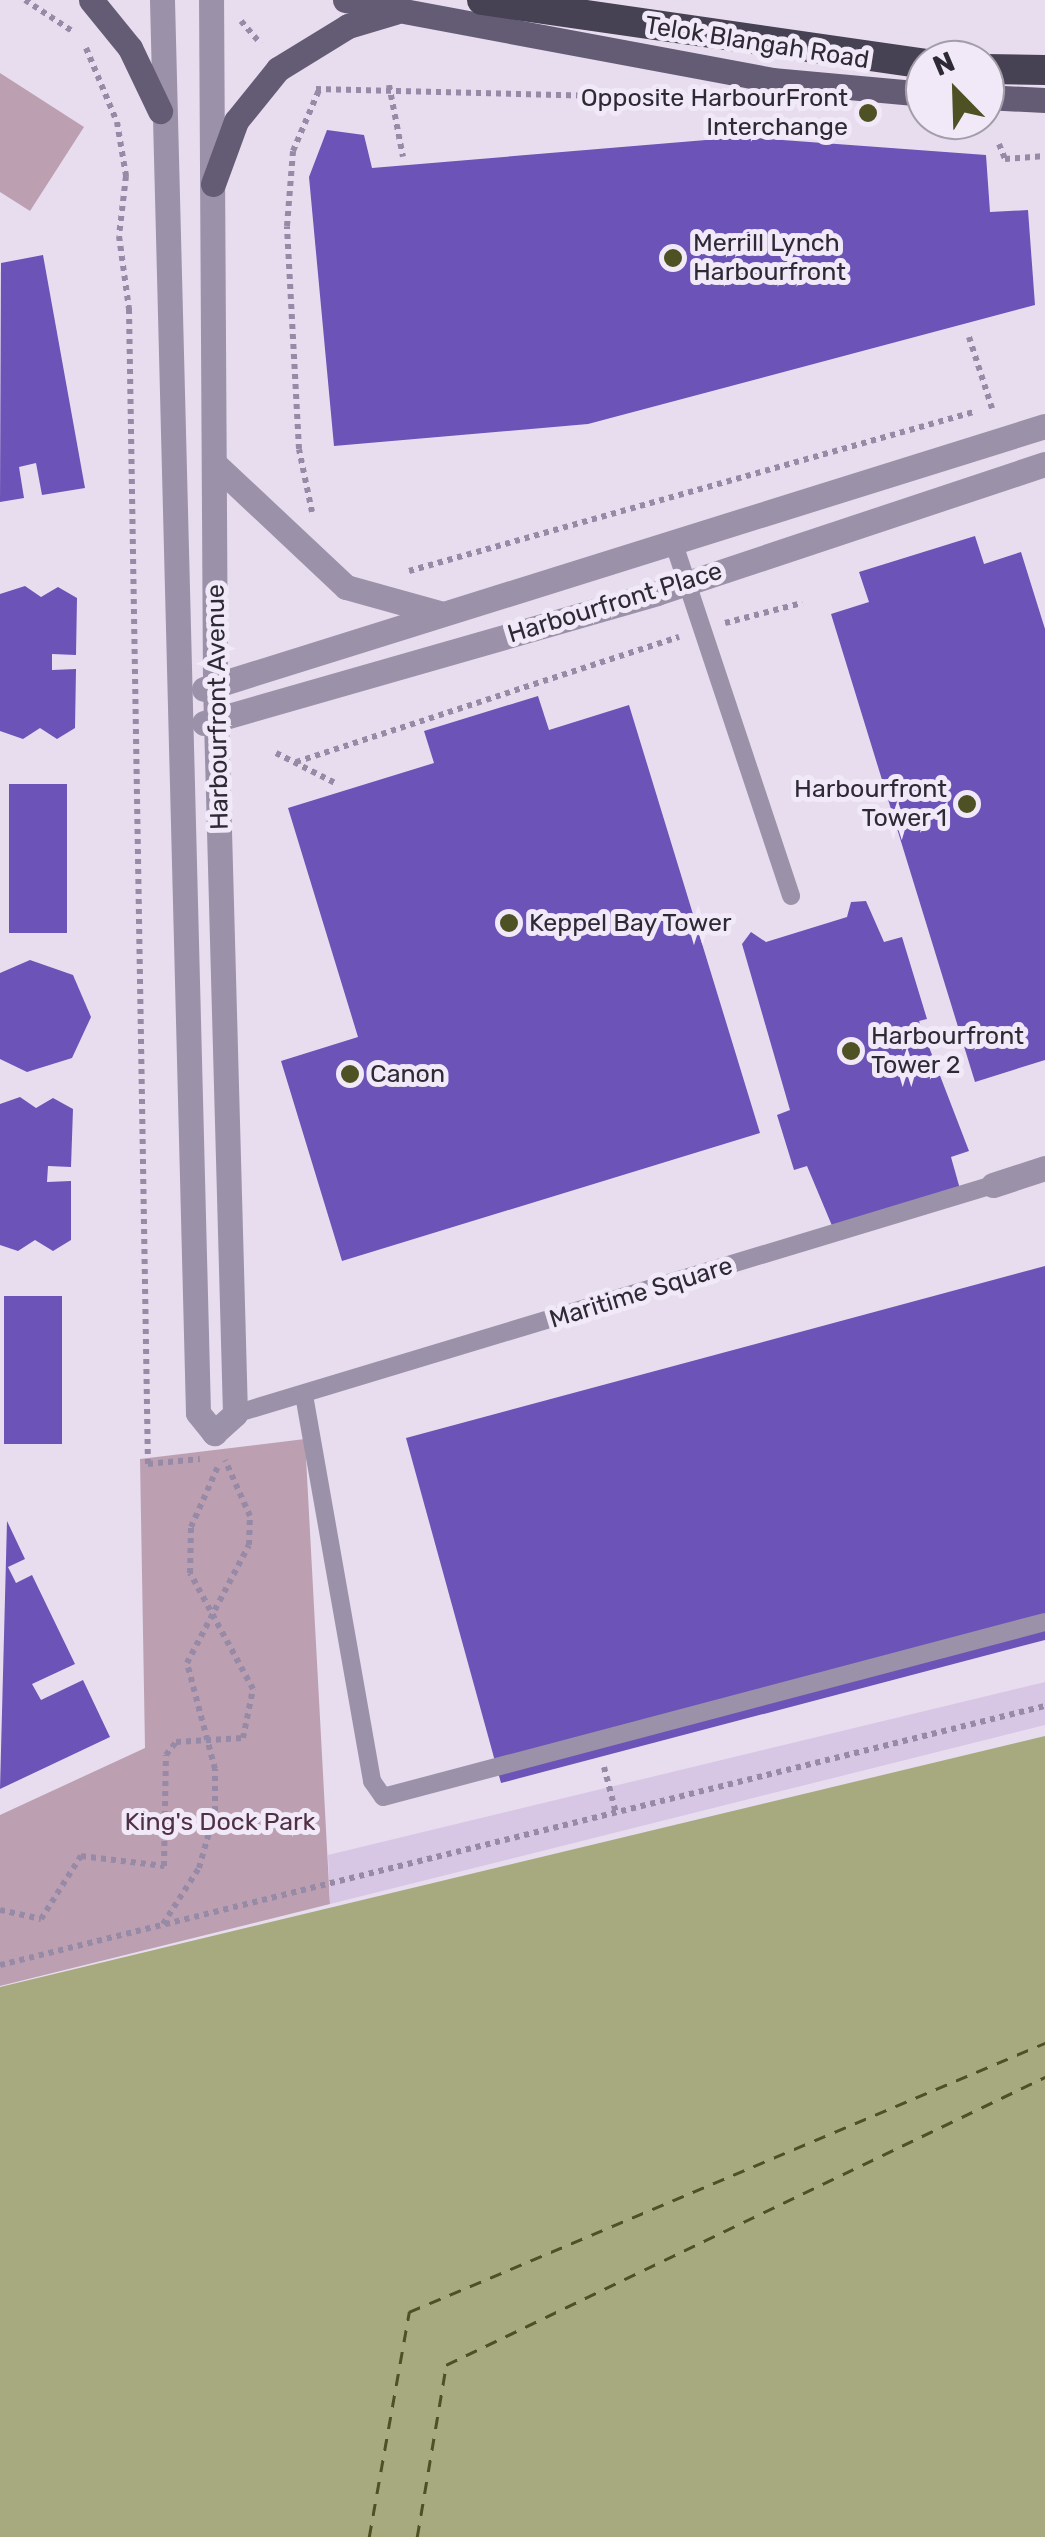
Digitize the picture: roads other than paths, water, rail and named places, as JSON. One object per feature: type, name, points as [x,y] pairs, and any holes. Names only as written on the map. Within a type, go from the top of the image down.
[{"type":"highway","points":[[482,0],[905,61]]},
{"type":"highway","points":[[1005,69],[1045,70]]},
{"type":"main road","points":[[91,0],[130,48],[160,110]]},
{"type":"main road","name":"Telok Blangah Road","points":[[345,0],[772,80],[905,92]]},
{"type":"main road","points":[[213,184],[236,121],[278,69],[348,26],[400,11]]},
{"type":"main road","points":[[1005,99],[1045,100]]},
{"type":"street","name":"Harbourfront Avenue","points":[[162,0],[160,110],[189,1053],[212,1434],[235,1414],[216,720],[212,0]]},
{"type":"street","name":"Harbourfront Place","points":[[180,697],[1045,426]]},
{"type":"street","name":"Harbourfront Place","points":[[181,730],[686,582],[1045,464]]},
{"type":"street","points":[[216,465],[346,587],[438,614]]},
{"type":"street","points":[[189,1053],[224,1051]]},
{"type":"street","name":"Maritime Square","points":[[994,1185],[1045,1168]]},
{"type":"lane","points":[[673,541],[791,896]]},
{"type":"lane","name":"Maritime Square","points":[[235,1414],[994,1185]]},
{"type":"lane","points":[[304,1395],[372,1781],[383,1797],[1045,1622]]},
{"type":"place","name":"Opposite HarbourFront Interchange","points":[[868,113]]},
{"type":"place","name":"Merrill Lynch Harbourfront","points":[[673,258]]},
{"type":"place","name":"Harbourfront Tower 1","points":[[967,804]]},
{"type":"place","name":"Keppel Bay Tower","points":[[509,923]]},
{"type":"place","name":"Harbourfront Tower 2","points":[[851,1051]]},
{"type":"place","name":"Canon","points":[[350,1074]]},
{"type":"park label","name":"King's Dock Park","points":[[220,1822]]}]
